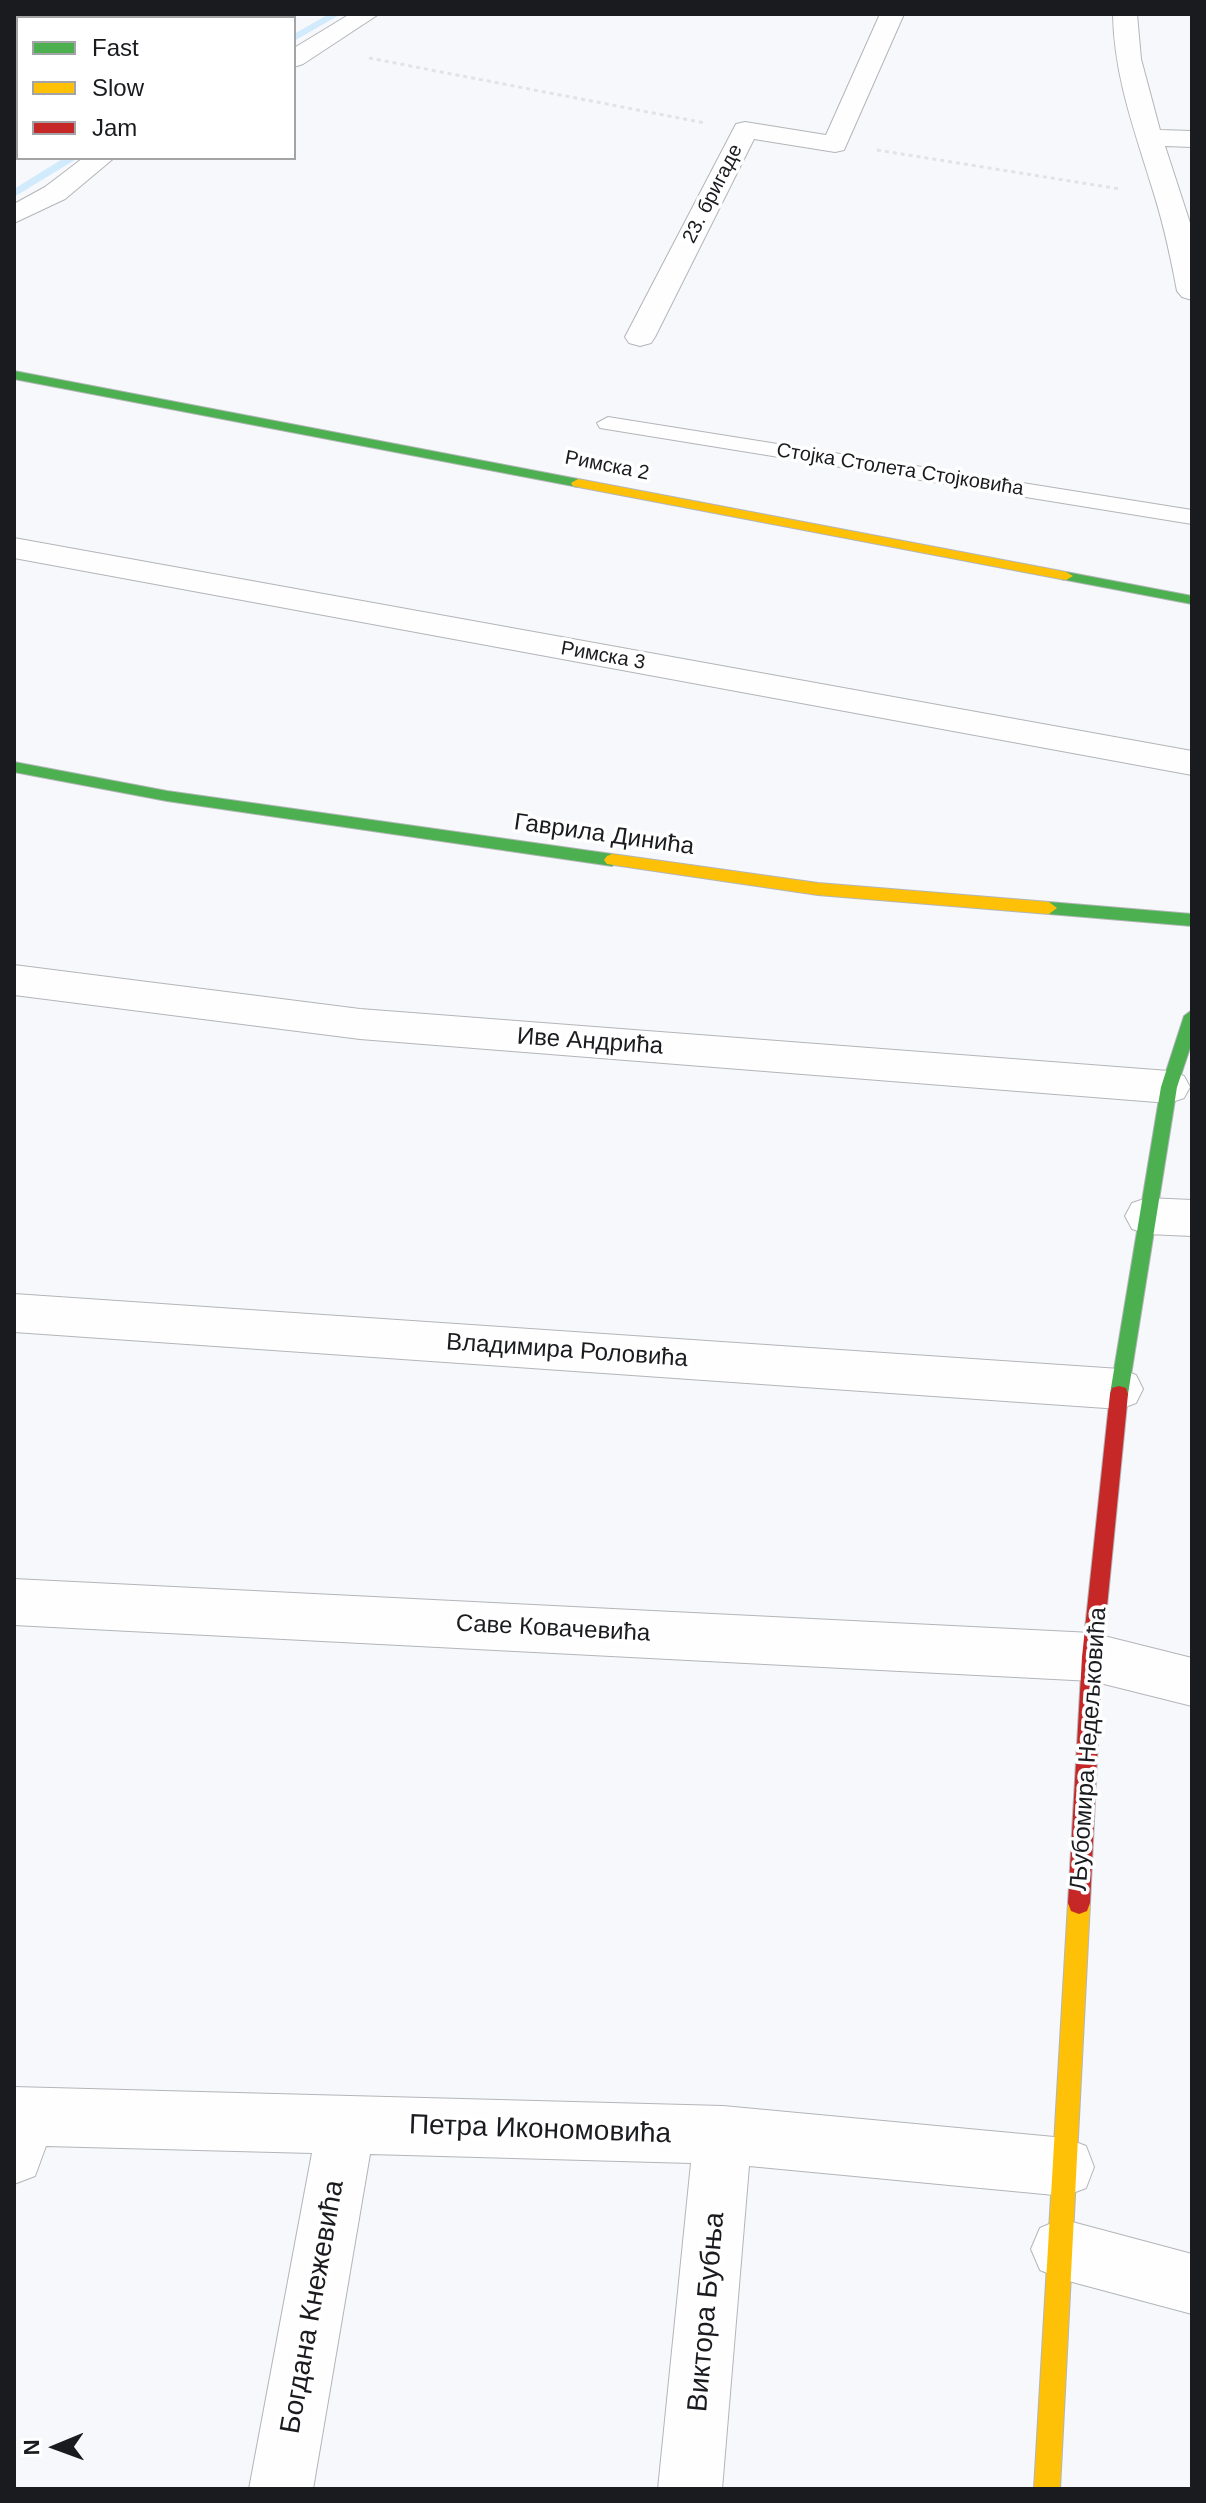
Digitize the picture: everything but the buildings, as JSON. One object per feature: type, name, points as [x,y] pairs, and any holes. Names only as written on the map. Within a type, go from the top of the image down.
[{"type":"street","points":[[304,53],[367,14]]},
{"type":"street","points":[[835,144],[892,14]]},
{"type":"street","points":[[1125,14],[1125,39],[1148,137],[1169,196],[1190,275]]},
{"type":"street","name":"23. бригаде","points":[[640,337],[745,130],[835,144]]},
{"type":"street","points":[[1148,137],[1192,139]]},
{"type":"street","points":[[14,215],[55,193],[97,160]]},
{"type":"street","name":"Римска 2","points":[[14,375],[1192,600]]},
{"type":"street","name":"Римска 3","points":[[14,548],[1192,763]]},
{"type":"street","name":"Гаврила Динића","points":[[14,767],[182,798],[818,889],[1192,920]]},
{"type":"street","name":"Иве Андрића","points":[[14,980],[360,1024],[1169,1087]]},
{"type":"street","name":"Љубомира Недељковића","points":[[1047,2489],[1092,1657],[1120,1389],[1169,1087],[1192,1016]]},
{"type":"street","points":[[1147,1216],[1192,1218]]},
{"type":"street","name":"Владимира Роловића","points":[[14,1313],[1120,1389]]},
{"type":"street","name":"Саве Ковачевића","points":[[14,1602],[1092,1657],[1192,1682]]},
{"type":"street","name":"Петра Икономовића","points":[[18,2130],[346,2125],[723,2135],[1065,2167]]},
{"type":"street","name":"Богдана Кнежевића","points":[[281,2489],[346,2125]]},
{"type":"street","name":"Виктора Бубња","points":[[690,2489],[723,2135]]},
{"type":"street","points":[[1061,2249],[1192,2284]]},
{"type":"lane","name":"Стојка Столета Стојковића","points":[[608,423],[1192,517]]},
{"type":"path","points":[[49,14],[71,16]]},
{"type":"path","points":[[304,53],[745,130]]},
{"type":"path","points":[[835,144],[1169,196]]},
{"type":"waterway","points":[[296,37],[336,14]]},
{"type":"waterway","points":[[14,194],[69,160]]},
{"type":"traffic: fast","points":[[14,375],[578,483]]},
{"type":"traffic: fast","points":[[1066,576],[1192,600]]},
{"type":"traffic: fast","points":[[14,767],[167,796],[612,860]]},
{"type":"traffic: fast","points":[[1049,908],[1192,920]]},
{"type":"traffic: fast","points":[[1119,1394],[1169,1087],[1192,1016]]},
{"type":"traffic: slow","points":[[578,483],[1066,576]]},
{"type":"traffic: slow","points":[[612,860],[818,889],[1049,908]]},
{"type":"traffic: slow","points":[[1047,2489],[1079,1903]]},
{"type":"traffic: jam","points":[[1079,1903],[1092,1657],[1119,1394]]}]
